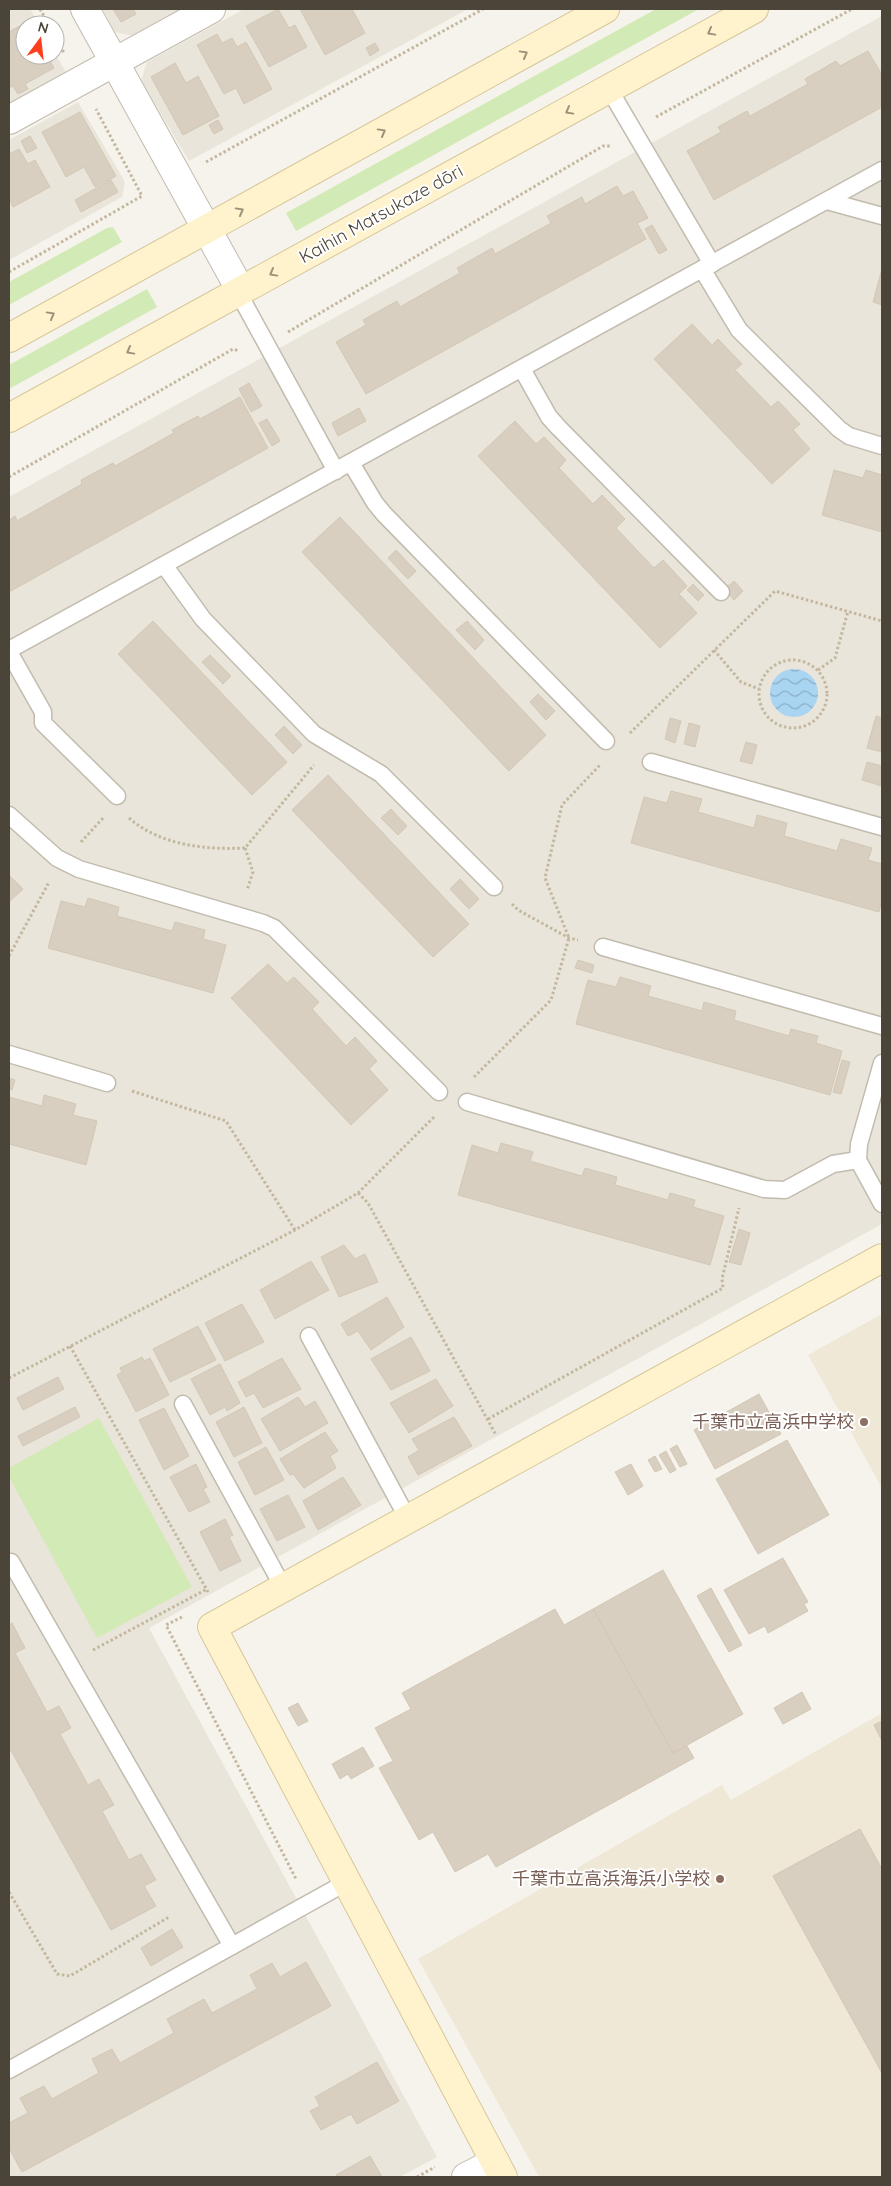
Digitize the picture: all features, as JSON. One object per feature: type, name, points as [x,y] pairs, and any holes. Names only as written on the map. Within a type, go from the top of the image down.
[{"type":"street","points":[[85,9],[241,291]]},
{"type":"street","points":[[9,120],[211,9]]},
{"type":"street","points":[[9,338],[206,229],[574,16],[605,9]]},
{"type":"street","name":"Kaihin Matsukaze dōri","points":[[9,418],[754,9]]},
{"type":"street","points":[[466,2177],[499,2170],[212,1627],[882,1258]]},
{"type":"lane","points":[[609,89],[707,267],[739,330],[839,429],[849,436],[882,446]]},
{"type":"lane","points":[[117,796],[43,723],[43,712],[9,651],[882,170]]},
{"type":"lane","points":[[826,201],[882,216]]},
{"type":"lane","points":[[241,291],[245,305],[336,471]]},
{"type":"lane","points":[[522,369],[549,417],[721,592]]},
{"type":"lane","points":[[351,463],[375,503],[384,514],[606,741]]},
{"type":"lane","points":[[164,565],[202,619],[314,734],[381,774],[494,887]]},
{"type":"lane","points":[[651,762],[882,827]]},
{"type":"lane","points":[[9,815],[64,863],[264,923],[274,928],[439,1092]]},
{"type":"lane","points":[[603,947],[882,1026]]},
{"type":"lane","points":[[9,1054],[108,1084]]},
{"type":"lane","points":[[882,1063],[859,1144],[858,1160],[882,1204]]},
{"type":"lane","points":[[467,1102],[764,1189],[785,1190],[834,1164],[858,1160]]},
{"type":"lane","points":[[309,1336],[408,1519]]},
{"type":"lane","points":[[183,1404],[283,1587]]},
{"type":"lane","points":[[11,1562],[232,1946]]},
{"type":"lane","points":[[9,2070],[347,1882]]},
{"type":"path","points":[[203,164],[483,9]]},
{"type":"path","points":[[652,119],[852,9]]},
{"type":"path","points":[[9,272],[142,196],[92,102]]},
{"type":"path","points":[[284,335],[602,146],[615,146]]},
{"type":"path","points":[[9,477],[233,349],[241,352]]},
{"type":"path","points":[[630,734],[774,591],[882,621]]},
{"type":"path","points":[[818,670],[835,658],[848,612]]},
{"type":"path","points":[[714,650],[741,682],[759,689]]},
{"type":"path","points":[[799,660],[818,670],[828,690],[827,701],[815,721],[804,727],[793,729],[771,721],[763,712],[759,689],[762,679],[777,664],[799,660]]},
{"type":"path","points":[[122,816],[153,835],[176,843],[223,849],[245,848],[301,782],[328,743]]},
{"type":"path","points":[[467,1084],[552,1000],[569,938],[545,878],[562,805],[602,762]]},
{"type":"path","points":[[80,844],[105,815],[111,814]]},
{"type":"path","points":[[240,916],[253,872],[245,848]]},
{"type":"path","points":[[9,956],[51,879]]},
{"type":"path","points":[[494,887],[518,910],[569,938],[603,947]]},
{"type":"path","points":[[108,1084],[226,1121],[295,1230]]},
{"type":"path","points":[[9,1378],[295,1230],[358,1193],[439,1112]]},
{"type":"path","points":[[358,1193],[368,1203],[500,1442]]},
{"type":"path","points":[[488,1419],[723,1288],[722,1279],[741,1200]]},
{"type":"path","points":[[70,1346],[210,1595]]},
{"type":"path","points":[[85,1654],[207,1589]]},
{"type":"path","points":[[9,1892],[56,1974],[70,1976],[169,1916]]},
{"type":"path","points":[[417,2177],[437,2166]]},
{"type":"shaded area","points":[[9,9],[30,9],[33,15],[15,15],[15,65],[62,65],[68,76],[12,105],[9,104]]},
{"type":"shaded area","points":[[103,9],[184,9],[134,36],[115,32]]},
{"type":"shaded area","points":[[244,9],[468,9],[189,161],[141,81],[147,62]]},
{"type":"shaded area","points":[[882,16],[882,1224],[149,1628],[437,2157],[400,2177],[9,2177],[9,497]]},
{"type":"shaded area","points":[[78,102],[125,182],[122,197],[9,260],[9,140]]},
{"type":"shaded area","name":"千葉市立高浜中学校","points":[[882,1314],[882,1488],[808,1355]]},
{"type":"shaded area","name":"千葉市立高浜海浜小学校","points":[[882,1713],[882,2177],[539,2177],[418,1959],[722,1785],[731,1800]]},
{"type":"green space","points":[[656,9],[699,9],[296,231],[286,213]]},
{"type":"green space","points":[[113,227],[122,242],[9,305],[9,282],[107,228]]},
{"type":"green space","points":[[147,289],[157,307],[9,389],[9,365]]},
{"type":"green space","points":[[99,1418],[192,1587],[97,1638],[9,1477],[9,1468]]},
{"type":"water","points":[[789,669],[799,669],[811,676],[818,688],[818,698],[811,710],[799,717],[789,717],[781,713],[774,706],[770,698],[770,688],[774,680],[781,673]]},
{"type":"building","points":[[113,9],[133,9],[136,14],[121,22]]},
{"type":"building","points":[[278,9],[289,28],[295,25],[307,47],[269,67],[246,26]]},
{"type":"building","points":[[300,9],[352,9],[365,33],[325,55]]},
{"type":"building","points":[[15,29],[15,65],[52,65],[54,68],[25,84],[28,89],[18,94],[13,86],[9,88],[9,32]]},
{"type":"building","points":[[217,34],[222,43],[232,38],[237,47],[246,42],[272,89],[244,104],[236,88],[224,94],[197,45]]},
{"type":"building","points":[[375,43],[379,50],[370,56],[366,48]]},
{"type":"building","points":[[868,51],[882,75],[882,107],[714,200],[687,151],[721,132],[718,127],[747,111],[750,116],[808,84],[805,79],[836,61],[840,66]]},
{"type":"building","points":[[175,63],[186,83],[198,76],[219,116],[183,135],[151,77]]},
{"type":"building","points":[[80,112],[116,176],[95,187],[84,167],[66,177],[42,132]]},
{"type":"building","points":[[218,120],[223,129],[214,134],[209,125]]},
{"type":"building","points":[[30,136],[37,148],[27,153],[21,141]]},
{"type":"building","points":[[19,149],[28,164],[35,160],[50,187],[13,207],[9,198],[9,154]]},
{"type":"building","points":[[111,180],[118,192],[81,212],[75,200]]},
{"type":"building","points":[[617,186],[623,196],[633,191],[648,218],[637,223],[646,239],[366,394],[336,342],[366,325],[363,320],[397,301],[400,307],[460,273],[457,268],[492,248],[495,254],[551,223],[547,216],[582,197],[585,204]]},
{"type":"building","points":[[652,225],[667,250],[659,254],[645,229]]},
{"type":"building","points":[[882,269],[882,305],[873,302]]},
{"type":"building","points":[[692,324],[712,345],[718,339],[742,364],[735,370],[771,407],[778,401],[800,424],[793,430],[810,449],[772,484],[654,359]]},
{"type":"building","points":[[249,383],[262,406],[251,412],[239,389]]},
{"type":"building","points":[[240,397],[268,448],[9,592],[9,520],[15,516],[17,521],[82,484],[81,480],[113,463],[115,466],[174,433],[172,430],[198,416],[200,419]]},
{"type":"building","points":[[359,408],[366,421],[338,436],[332,423]]},
{"type":"building","points":[[267,419],[280,441],[272,446],[259,423]]},
{"type":"building","points":[[515,421],[536,444],[544,437],[566,460],[559,468],[593,504],[602,495],[625,519],[616,528],[654,568],[663,560],[687,586],[679,594],[697,613],[660,648],[478,456]]},
{"type":"building","points":[[834,470],[863,478],[866,470],[882,475],[882,532],[822,515]]},
{"type":"building","points":[[340,517],[546,735],[509,771],[302,552]]},
{"type":"building","points":[[396,550],[416,571],[408,579],[388,558]]},
{"type":"building","points":[[734,581],[743,591],[734,600],[725,589]]},
{"type":"building","points":[[693,584],[704,595],[698,601],[687,590]]},
{"type":"building","points":[[153,621],[287,762],[252,795],[118,654]]},
{"type":"building","points":[[467,621],[484,640],[475,650],[456,630]]},
{"type":"building","points":[[210,655],[231,676],[223,684],[202,662]]},
{"type":"building","points":[[538,694],[555,711],[546,720],[530,702]]},
{"type":"building","points":[[876,716],[882,718],[882,752],[867,748]]},
{"type":"building","points":[[670,718],[681,721],[675,743],[665,739]]},
{"type":"building","points":[[689,723],[700,726],[695,747],[684,744]]},
{"type":"building","points":[[284,726],[302,745],[293,754],[275,735]]},
{"type":"building","points":[[746,742],[757,745],[752,764],[740,761]]},
{"type":"building","points":[[867,762],[882,766],[882,786],[862,780]]},
{"type":"building","points":[[328,775],[469,924],[433,957],[292,810]]},
{"type":"building","points":[[671,791],[702,799],[698,812],[754,828],[757,815],[787,823],[784,836],[837,851],[841,839],[872,848],[868,860],[882,864],[882,900],[879,912],[631,843],[644,797],[667,803]]},
{"type":"building","points":[[391,809],[407,826],[398,835],[381,818]]},
{"type":"building","points":[[9,875],[23,889],[9,902]]},
{"type":"building","points":[[460,879],[479,899],[469,909],[450,889]]},
{"type":"building","points":[[88,898],[119,907],[117,916],[172,931],[175,922],[205,930],[203,939],[226,945],[213,993],[48,948],[61,901],[85,907]]},
{"type":"building","points":[[578,960],[594,965],[592,973],[575,968]]},
{"type":"building","points":[[268,964],[287,983],[294,977],[319,1002],[312,1009],[346,1046],[355,1037],[377,1061],[369,1069],[388,1090],[351,1125],[231,998]]},
{"type":"building","points":[[620,977],[651,986],[648,996],[702,1011],[704,1002],[736,1011],[734,1020],[789,1036],[791,1029],[818,1036],[816,1043],[842,1051],[830,1095],[576,1024],[588,980],[616,987]]},
{"type":"building","points":[[842,1060],[850,1062],[841,1094],[833,1092]]},
{"type":"building","points":[[9,1078],[15,1080],[12,1090],[9,1089]]},
{"type":"building","points":[[44,1095],[76,1104],[73,1115],[97,1121],[86,1165],[9,1144],[9,1097],[42,1106]]},
{"type":"building","points":[[501,1143],[533,1152],[530,1161],[582,1176],[585,1168],[617,1177],[615,1185],[668,1200],[670,1193],[695,1200],[693,1207],[724,1216],[710,1265],[458,1195],[472,1145],[498,1153]]},
{"type":"building","points":[[739,1229],[750,1233],[741,1265],[729,1262]]},
{"type":"building","points":[[344,1245],[355,1259],[365,1254],[378,1282],[339,1297],[321,1257]]},
{"type":"building","points":[[311,1261],[329,1290],[275,1319],[260,1290]]},
{"type":"building","points":[[387,1297],[404,1327],[371,1350],[358,1331],[348,1336],[341,1324]]},
{"type":"building","points":[[242,1304],[264,1342],[225,1361],[205,1323]]},
{"type":"building","points":[[198,1326],[216,1360],[170,1382],[153,1349]]},
{"type":"building","points":[[411,1337],[430,1371],[391,1390],[371,1359]]},
{"type":"building","points":[[142,1357],[144,1361],[150,1358],[169,1395],[136,1412],[117,1375],[122,1372],[120,1368]]},
{"type":"building","points":[[282,1358],[301,1389],[263,1408],[254,1393],[246,1397],[238,1382]]},
{"type":"building","points":[[220,1364],[240,1403],[227,1411],[225,1407],[210,1415],[191,1379]]},
{"type":"building","points":[[58,1377],[64,1389],[23,1410],[17,1398]]},
{"type":"building","points":[[436,1379],[453,1406],[409,1433],[390,1403]]},
{"type":"building","points":[[759,1394],[781,1434],[715,1469],[694,1430]]},
{"type":"building","points":[[298,1397],[305,1407],[315,1401],[328,1423],[280,1451],[261,1419]]},
{"type":"building","points":[[75,1407],[80,1417],[23,1446],[18,1436]]},
{"type":"building","points":[[244,1407],[262,1443],[234,1457],[216,1422]]},
{"type":"building","points":[[164,1408],[189,1456],[164,1470],[139,1420]]},
{"type":"building","points":[[454,1417],[472,1446],[418,1475],[408,1457],[419,1450],[412,1439]]},
{"type":"building","points":[[325,1432],[338,1451],[330,1456],[336,1468],[304,1488],[293,1474],[290,1475],[280,1459]]},
{"type":"building","points":[[787,1440],[829,1515],[758,1554],[716,1479]]},
{"type":"building","points":[[677,1445],[687,1464],[680,1467],[670,1449]]},
{"type":"building","points":[[266,1447],[284,1480],[255,1495],[238,1462]]},
{"type":"building","points":[[666,1451],[676,1470],[670,1473],[659,1455]]},
{"type":"building","points":[[655,1456],[662,1469],[655,1472],[648,1460]]},
{"type":"building","points":[[196,1464],[207,1487],[203,1489],[210,1502],[189,1512],[170,1477]]},
{"type":"building","points":[[631,1464],[643,1486],[628,1495],[615,1472]]},
{"type":"building","points":[[343,1477],[361,1505],[318,1530],[303,1501]]},
{"type":"building","points":[[288,1495],[305,1527],[277,1541],[260,1509]]},
{"type":"building","points":[[225,1519],[233,1535],[229,1537],[241,1561],[220,1571],[200,1532]]},
{"type":"building","points":[[783,1558],[808,1602],[804,1604],[808,1611],[768,1633],[765,1626],[749,1634],[724,1590]]},
{"type":"building","points":[[663,1570],[743,1714],[673,1753],[593,1609]]},
{"type":"building","points":[[711,1588],[742,1645],[729,1652],[697,1596]]},
{"type":"building","points":[[555,1609],[564,1625],[593,1609],[673,1753],[687,1746],[694,1758],[496,1867],[488,1854],[455,1872],[433,1832],[419,1840],[379,1768],[393,1761],[375,1728],[411,1709],[402,1693]]},
{"type":"building","points":[[12,1623],[25,1648],[15,1653],[47,1712],[59,1706],[71,1728],[60,1734],[88,1785],[99,1779],[114,1805],[102,1811],[129,1860],[141,1854],[156,1880],[144,1886],[156,1906],[111,1930],[9,1747],[9,1625]]},
{"type":"building","points":[[802,1692],[811,1709],[783,1724],[774,1708]]},
{"type":"building","points":[[298,1703],[308,1721],[298,1726],[288,1708]]},
{"type":"building","points":[[882,1721],[882,1741],[874,1725]]},
{"type":"building","points":[[363,1747],[374,1766],[351,1779],[348,1774],[340,1779],[332,1764]]},
{"type":"building","points":[[860,1829],[882,1869],[882,2073],[773,1876]]},
{"type":"building","points":[[172,1929],[183,1947],[151,1966],[141,1948]]},
{"type":"building","points":[[306,1962],[331,2006],[22,2172],[9,2148],[9,2123],[28,2113],[20,2098],[44,2086],[52,2099],[99,2073],[92,2059],[112,2049],[120,2063],[174,2033],[167,2019],[204,1999],[212,2013],[257,1989],[250,1975],[272,1963],[280,1977]]},
{"type":"building","points":[[377,2062],[399,2101],[357,2124],[351,2114],[321,2130],[310,2111],[320,2106],[315,2097]]},
{"type":"building","points":[[370,2156],[382,2177],[337,2177],[336,2175]]},
{"type":"place","name":"千葉市立高浜中学校","points":[[864,1422]]},
{"type":"place","name":"千葉市立高浜海浜小学校","points":[[720,1879]]}]
